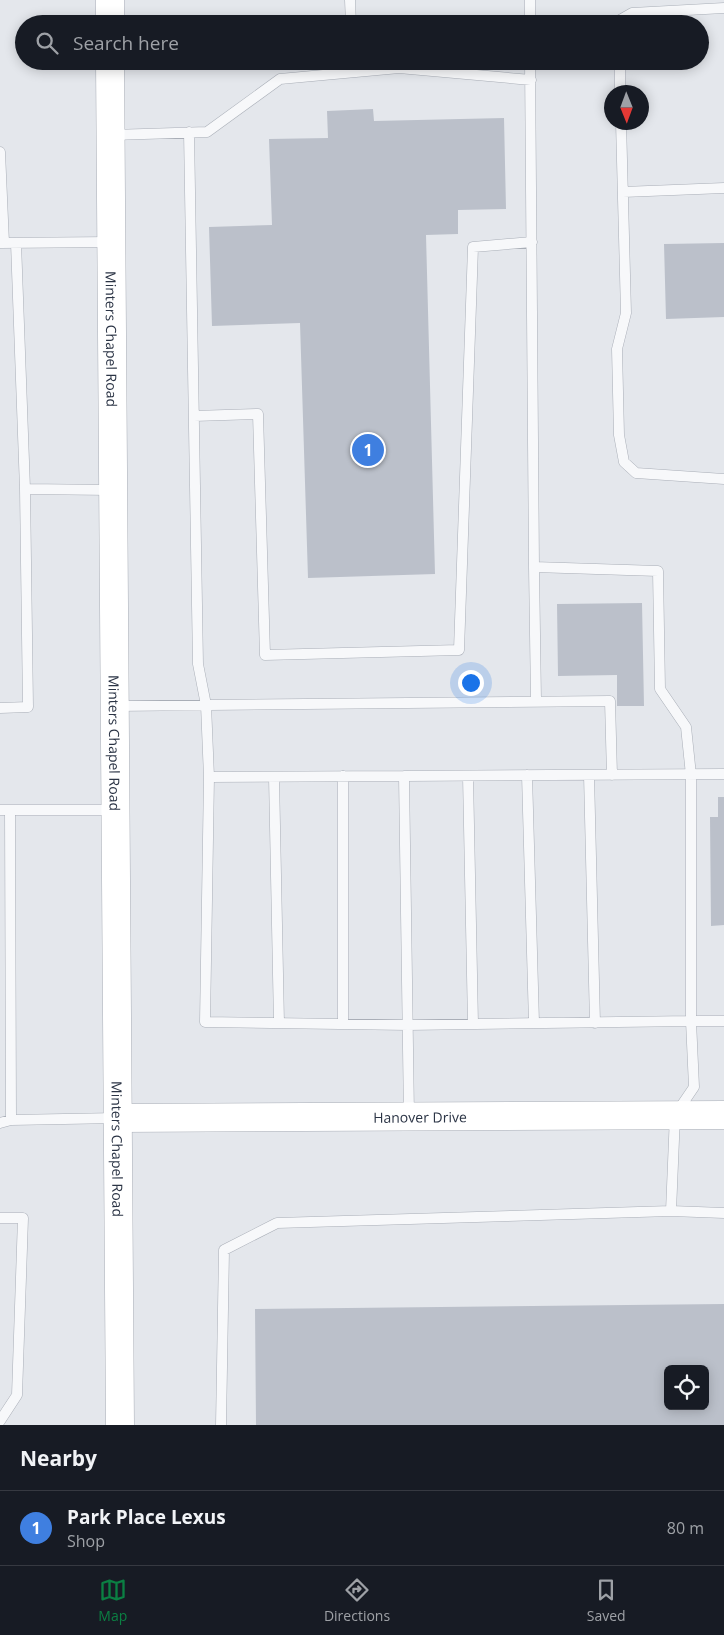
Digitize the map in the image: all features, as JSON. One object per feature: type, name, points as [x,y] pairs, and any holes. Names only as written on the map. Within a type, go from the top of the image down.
[{"type":"street","points":[[110,0],[110,15]]},
{"type":"street","name":"Minters Chapel Road","points":[[110,70],[120,1425]]},
{"type":"street","name":"Hanover Drive","points":[[118,1118],[724,1115]]},
{"type":"lane","points":[[350,0],[351,15]]},
{"type":"lane","points":[[530,0],[530,15]]},
{"type":"lane","points":[[628,15],[632,13],[724,8]]},
{"type":"lane","points":[[111,135],[207,132],[280,79],[376,70]]},
{"type":"lane","points":[[421,70],[530,80]]},
{"type":"lane","points":[[530,70],[536,701]]},
{"type":"lane","points":[[620,70],[620,85]]},
{"type":"lane","points":[[621,130],[626,313],[617,349],[619,435],[624,462],[636,473],[724,479]]},
{"type":"lane","points":[[189,132],[198,664],[206,705],[209,777],[205,1022],[408,1025],[724,1022]]},
{"type":"lane","points":[[0,152],[2,243],[112,242]]},
{"type":"lane","points":[[623,192],[724,188]]},
{"type":"lane","points":[[194,416],[258,414],[265,655],[459,650],[473,247],[532,242]]},
{"type":"lane","points":[[0,708],[28,707],[25,489],[16,243]]},
{"type":"lane","points":[[25,489],[113,490]]},
{"type":"lane","points":[[534,567],[658,571],[660,689],[686,727],[690,775],[691,1021],[694,1087],[675,1116],[671,1211]]},
{"type":"lane","points":[[115,706],[610,701],[612,775]]},
{"type":"lane","points":[[209,777],[724,774]]},
{"type":"lane","points":[[528,775],[534,1023]]},
{"type":"lane","points":[[589,775],[595,1023]]},
{"type":"lane","points":[[343,776],[343,1024]]},
{"type":"lane","points":[[404,776],[409,1117]]},
{"type":"lane","points":[[468,776],[473,1024]]},
{"type":"lane","points":[[274,777],[279,1023]]},
{"type":"lane","points":[[11,1120],[5,810],[116,810]]},
{"type":"lane","points":[[0,1123],[11,1120],[118,1118]]},
{"type":"lane","points":[[221,1425],[224,1250],[277,1223],[671,1211],[724,1213]]},
{"type":"lane","points":[[0,1218],[23,1218],[17,1395],[0,1421]]},
{"type":"building","points":[[373,109],[374,121],[504,118],[506,209],[458,210],[458,234],[426,235],[435,574],[308,578],[300,323],[212,326],[209,227],[272,225],[269,139],[328,138],[327,111]]},
{"type":"building","points":[[724,243],[724,317],[666,319],[664,244]]},
{"type":"building","points":[[642,603],[644,706],[617,706],[617,675],[558,676],[557,604]]},
{"type":"building","points":[[718,797],[724,797],[724,925],[711,926],[710,817],[718,817]]},
{"type":"building","points":[[724,1304],[724,1425],[256,1425],[255,1309]]},
{"type":"place","name":"Park Place Lexus","points":[[368,450]]}]
